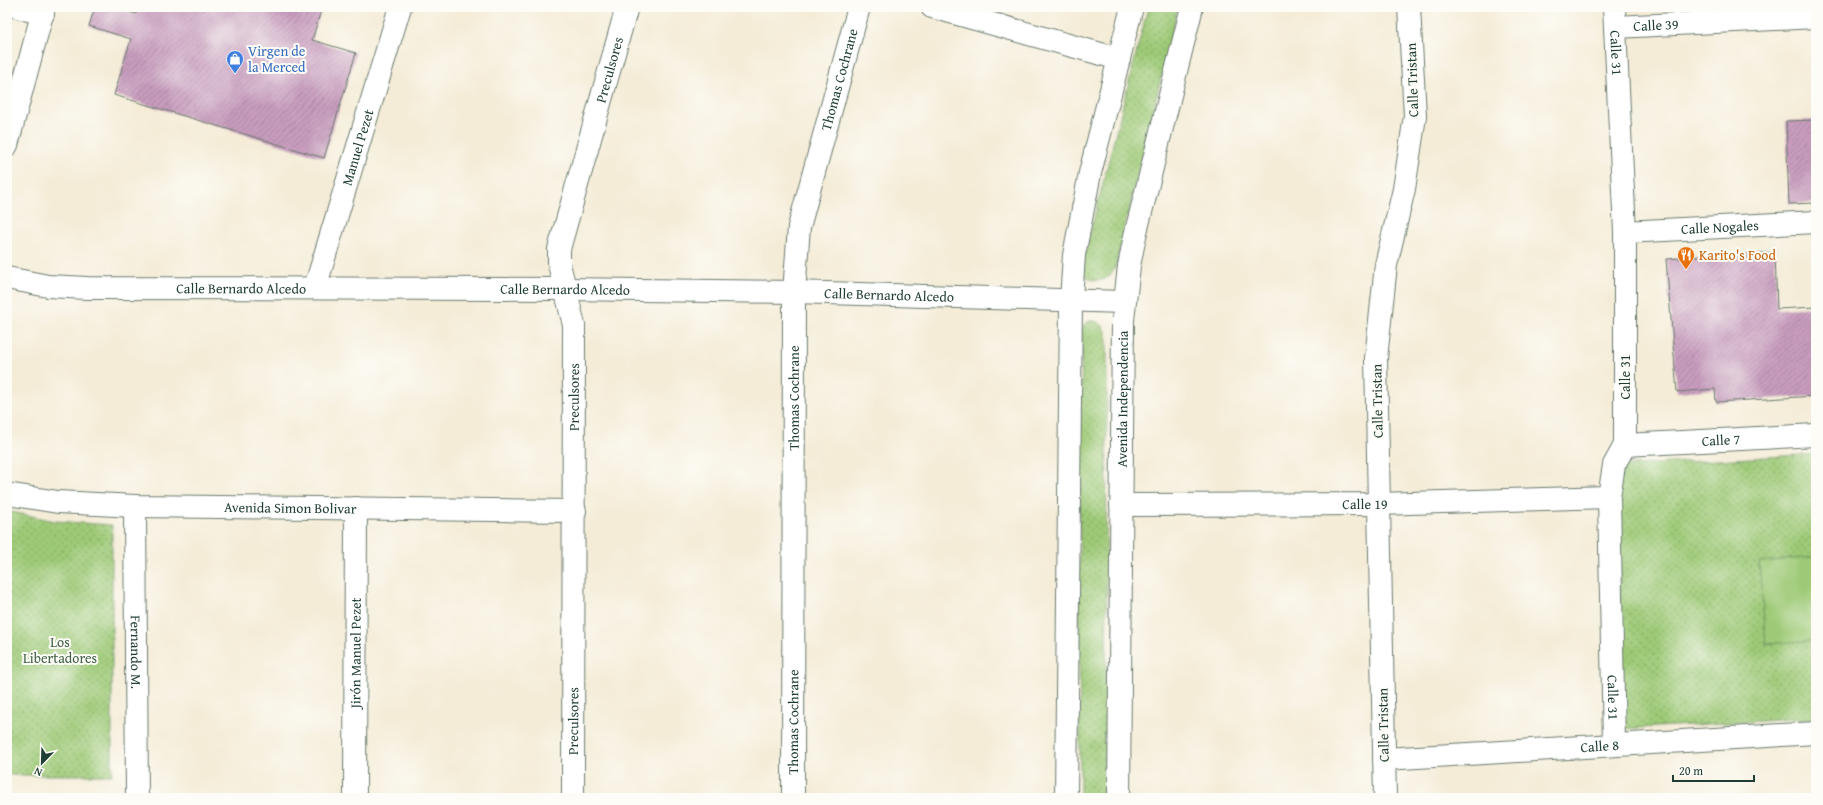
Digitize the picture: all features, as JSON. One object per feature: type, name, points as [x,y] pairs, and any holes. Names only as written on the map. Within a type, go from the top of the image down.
[{"type":"street","points":[[7,145],[43,10],[17,7]]},
{"type":"street","name":"Manuel Pezet","points":[[315,288],[400,7]]},
{"type":"street","name":"Preculsores","points":[[573,798],[575,510],[574,325],[559,264],[559,249],[627,7]]},
{"type":"street","name":"Thomas Cochrane","points":[[793,798],[794,292],[798,227],[859,7]]},
{"type":"street","points":[[932,7],[1119,59]]},
{"type":"street","points":[[1066,798],[1071,301],[1074,255],[1090,173],[1132,7]]},
{"type":"street","name":"Avenida Independencia","points":[[1119,798],[1122,340],[1124,302],[1135,236],[1192,7]]},
{"type":"street","name":"Calle Tristan","points":[[1385,798],[1376,358],[1386,265],[1404,189],[1415,116],[1409,7]]},
{"type":"street","name":"Calle 39","points":[[1615,17],[1816,17]]},
{"type":"street","name":"Calle 31","points":[[1614,744],[1609,497],[1614,465],[1625,445],[1625,232],[1615,17]]},
{"type":"street","name":"Calle Nogales","points":[[1625,232],[1816,222]]},
{"type":"street","name":"Calle Bernardo Alcedo","points":[[7,278],[48,286],[87,288],[566,289],[794,292],[1124,302]]},
{"type":"street","name":"Calle 7","points":[[1625,445],[1816,435]]},
{"type":"street","name":"Avenida Simon Bolivar","points":[[7,494],[58,502],[135,506],[575,510]]},
{"type":"street","name":"Calle 19","points":[[1121,505],[1378,504],[1609,497]]},
{"type":"street","name":"Fernando M.","points":[[135,506],[137,798]]},
{"type":"street","name":"Jirón Manuel Pezet","points":[[355,798],[356,508]]},
{"type":"street","name":"Calle 8","points":[[1384,759],[1816,732]]},
{"type":"green space","points":[[1148,7],[1178,7],[1115,268],[1108,277],[1095,280],[1086,276],[1082,272],[1084,257]]},
{"type":"green space","points":[[1090,321],[1101,324],[1107,334],[1106,798],[1080,798],[1079,586],[1082,328]]},
{"type":"green space","points":[[1816,454],[1816,718],[1621,729],[1619,466]]},
{"type":"green space","name":"Los Libertadores","points":[[7,511],[55,521],[112,525],[112,775],[7,775]]},
{"type":"green space","points":[[1816,557],[1816,640],[1766,644],[1759,562]]},
{"type":"building","name":"Virgen de la Merced","points":[[95,7],[111,7],[136,14],[138,7],[322,7],[312,40],[356,53],[324,158],[114,95],[131,39],[89,26]]},
{"type":"building","points":[[1816,120],[1816,203],[1789,204],[1786,121]]},
{"type":"building","points":[[1775,252],[1777,309],[1816,307],[1816,396],[1716,402],[1715,389],[1677,392],[1666,259]]},
{"type":"place","name":"Virgen de la Merced","points":[[235,74]]},
{"type":"place","name":"Karito's Food","points":[[1686,270]]}]
